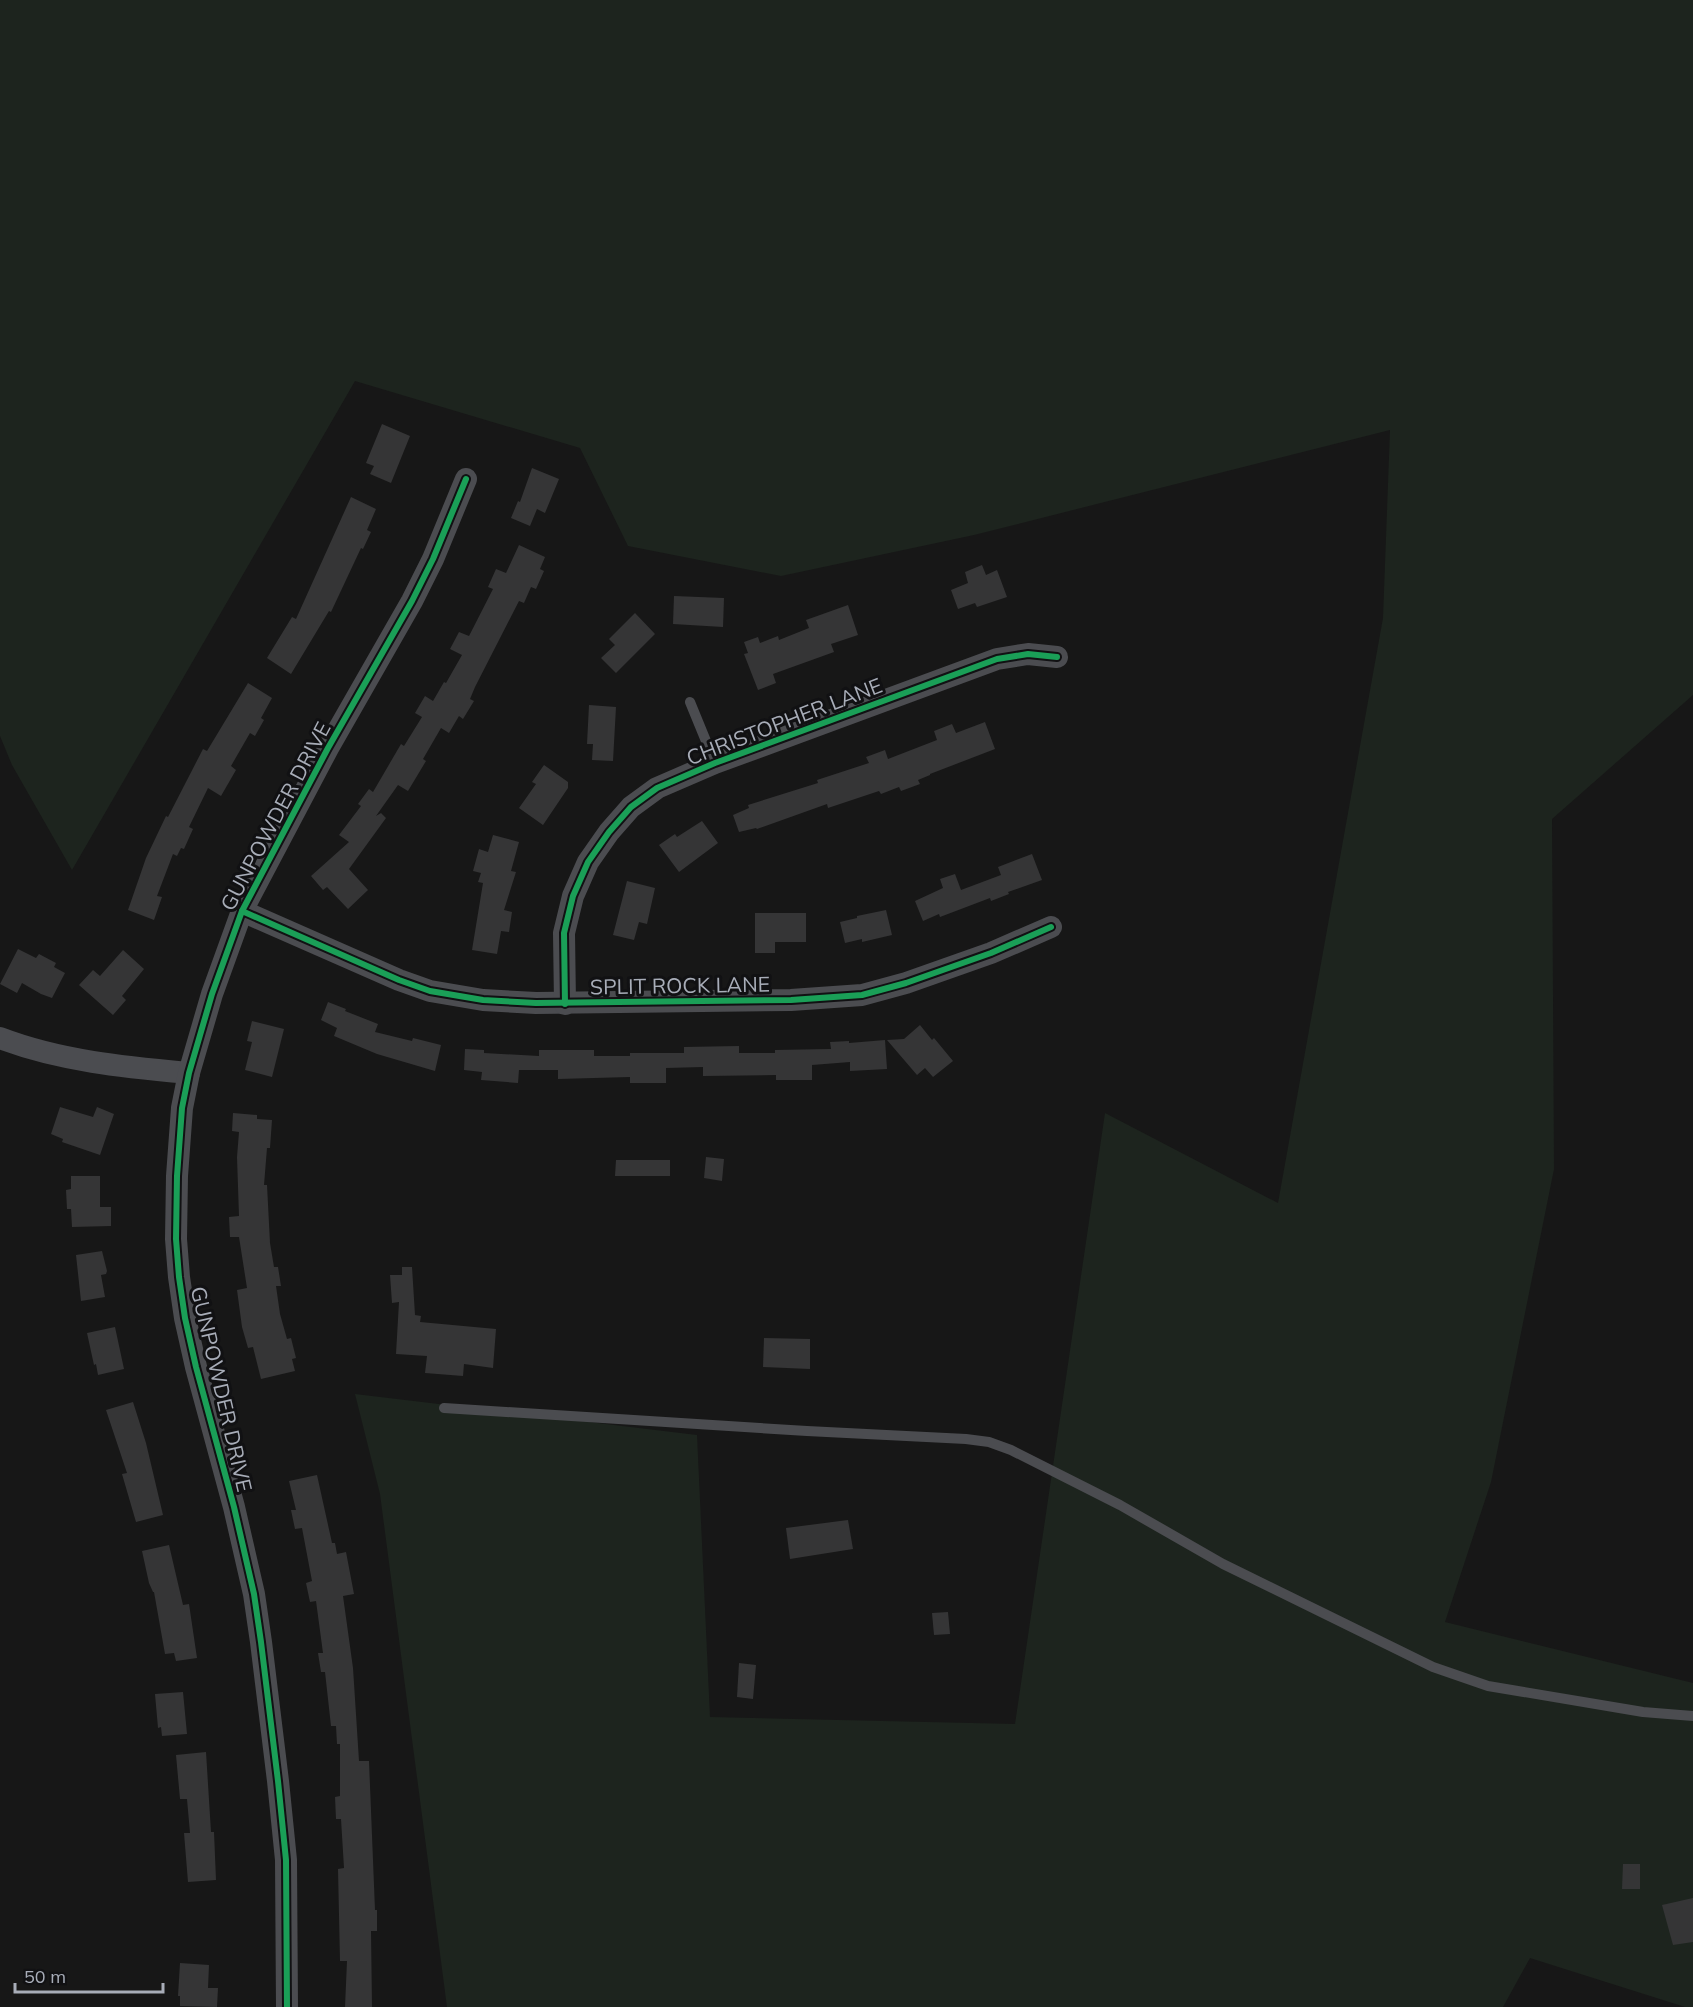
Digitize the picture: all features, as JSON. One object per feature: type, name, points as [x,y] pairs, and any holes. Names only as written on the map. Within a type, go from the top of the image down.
[{"type":"street","name":"GUNPOWDER DRIVE","points":[[287,2007],[286,1860],[279,1781],[260,1632],[254,1594],[234,1507],[194,1357],[179,1277],[176,1239],[177,1176],[183,1108],[189,1073],[212,994],[242,911],[328,748],[412,601],[450,522],[466,479]]},
{"type":"street","name":"CHRISTOPHER LANE","points":[[565,1004],[564,933],[573,896],[588,862],[609,832],[631,807],[657,788],[715,763],[997,659],[1028,654],[1057,657]]},
{"type":"street","name":"SPLIT ROCK LANE","points":[[242,911],[389,976],[430,991],[483,1000],[565,1004],[791,1000],[862,995],[906,983],[982,957],[1051,927]]},
{"type":"street","points":[[0,1038],[62,1057],[118,1067],[189,1073]]},
{"type":"lane","points":[[690,702],[715,763]]},
{"type":"lane","points":[[444,1408],[807,1431],[966,1438],[989,1442],[1011,1450],[1120,1505],[1223,1564],[1433,1667],[1488,1686],[1643,1712],[1693,1716]]},
{"type":"shaded area","points":[[0,0],[1693,0],[1693,695],[1552,819],[1554,1169],[1491,1482],[1445,1622],[1693,1683],[1693,2007],[1685,2007],[1530,1958],[1503,2007],[447,2007],[380,1494],[355,1394],[697,1435],[710,1717],[1015,1724],[1105,1113],[1278,1203],[1383,618],[1390,430],[974,535],[781,576],[628,546],[580,448],[355,381],[72,870],[12,765],[0,736]]},
{"type":"building","points":[[382,424],[410,436],[391,483],[370,474],[374,466],[366,463]]},
{"type":"building","points":[[532,468],[559,479],[545,513],[537,509],[530,526],[511,518],[518,501],[520,502]]},
{"type":"building","points":[[351,497],[376,509],[367,530],[371,532],[331,612],[329,611],[291,674],[267,658],[292,617],[296,619]]},
{"type":"building","points":[[519,545],[545,557],[540,569],[544,571],[536,589],[531,587],[524,603],[519,601],[475,687],[470,699],[474,701],[463,719],[459,716],[449,733],[441,728],[423,759],[426,761],[408,791],[398,785],[376,816],[381,813],[386,818],[349,869],[368,890],[348,909],[327,887],[323,890],[311,876],[349,842],[339,835],[361,806],[358,804],[369,789],[373,792],[401,744],[404,746],[422,717],[415,713],[425,696],[433,701],[444,682],[446,683],[462,655],[450,649],[459,632],[469,636],[493,589],[488,587],[496,569],[506,573]]},
{"type":"building","points":[[982,565],[986,575],[997,570],[1007,597],[977,607],[975,603],[958,609],[951,590],[968,583],[965,572]]},
{"type":"building","points":[[674,596],[724,598],[723,627],[673,624]]},
{"type":"building","points":[[848,605],[858,635],[831,644],[834,652],[773,674],[776,683],[758,690],[744,654],[748,653],[744,642],[758,637],[760,643],[778,636],[779,640],[809,628],[806,620]]},
{"type":"building","points":[[635,613],[655,634],[616,673],[601,658],[615,645],[609,639]]},
{"type":"building","points":[[248,683],[272,698],[261,718],[264,720],[255,736],[250,733],[231,766],[236,770],[221,796],[208,788],[189,827],[193,829],[184,849],[181,848],[177,856],[173,854],[157,896],[162,897],[154,920],[128,910],[146,858],[166,816],[168,817],[203,749],[207,751]]},
{"type":"building","points":[[589,705],[616,707],[613,761],[592,760],[593,744],[587,744]]},
{"type":"building","points":[[985,722],[995,749],[930,774],[918,780],[920,784],[901,791],[899,787],[881,794],[879,791],[828,808],[827,804],[757,829],[739,832],[733,815],[749,808],[748,805],[818,783],[817,780],[869,763],[866,757],[885,750],[888,759],[937,740],[934,731],[952,724],[956,733]]},
{"type":"building","points":[[544,765],[568,782],[568,788],[543,825],[519,808],[536,784],[532,782]]},
{"type":"building","points":[[702,821],[718,843],[679,872],[659,845],[675,834],[677,837]]},
{"type":"building","points":[[493,835],[519,842],[511,871],[516,872],[504,910],[512,912],[509,932],[501,931],[497,954],[472,950],[483,883],[478,882],[481,873],[473,871],[479,849],[488,852]]},
{"type":"building","points":[[1032,854],[1042,880],[1008,892],[1009,894],[991,901],[990,898],[923,921],[915,901],[943,888],[940,879],[955,874],[961,890],[1001,875],[998,867]]},
{"type":"building","points":[[627,881],[655,888],[647,924],[639,922],[634,940],[613,935]]},
{"type":"building","points":[[886,910],[892,935],[862,942],[862,939],[845,943],[840,922]]},
{"type":"building","points":[[755,913],[806,913],[806,942],[775,942],[775,953],[755,953]]},
{"type":"building","points":[[18,949],[36,958],[39,954],[56,963],[54,967],[65,973],[52,998],[22,983],[17,993],[0,984]]},
{"type":"building","points":[[123,950],[144,969],[122,996],[126,1000],[113,1015],[79,985],[93,970],[100,976]]},
{"type":"building","points":[[328,1002],[378,1024],[375,1032],[441,1045],[435,1071],[377,1054],[334,1036],[337,1028],[321,1020]]},
{"type":"building","points":[[252,1021],[284,1029],[272,1077],[245,1070],[252,1042],[247,1041]]},
{"type":"building","points":[[920,1025],[953,1061],[933,1077],[925,1068],[917,1075],[887,1040],[904,1039]]},
{"type":"building","points":[[885,1040],[887,1069],[850,1071],[850,1062],[812,1065],[812,1080],[776,1080],[776,1075],[703,1076],[703,1067],[666,1068],[666,1083],[630,1083],[630,1077],[558,1079],[558,1070],[519,1070],[518,1083],[481,1080],[482,1072],[464,1070],[465,1049],[484,1050],[484,1053],[539,1056],[539,1050],[594,1050],[594,1056],[630,1056],[630,1053],[684,1053],[684,1047],[739,1046],[739,1053],[775,1053],[775,1050],[831,1049],[830,1042]]},
{"type":"building","points":[[60,1107],[93,1117],[97,1107],[114,1114],[100,1155],[62,1142],[63,1139],[51,1134]]},
{"type":"building","points":[[233,1113],[257,1115],[257,1119],[272,1120],[264,1185],[267,1185],[270,1243],[274,1267],[278,1267],[281,1286],[276,1286],[280,1314],[287,1339],[291,1338],[296,1358],[292,1359],[295,1371],[261,1379],[253,1347],[248,1348],[242,1327],[237,1290],[247,1288],[239,1237],[230,1237],[229,1217],[239,1216],[237,1157],[239,1132],[232,1131]]},
{"type":"building","points":[[706,1157],[724,1159],[722,1181],[704,1178]]},
{"type":"building","points":[[616,1160],[670,1160],[670,1176],[615,1176]]},
{"type":"building","points":[[71,1176],[100,1176],[100,1207],[111,1207],[111,1226],[72,1227],[71,1209],[67,1209],[66,1190],[71,1189]]},
{"type":"building","points":[[102,1251],[107,1271],[106,1274],[101,1275],[105,1297],[81,1301],[76,1255]]},
{"type":"building","points":[[402,1267],[412,1267],[415,1315],[421,1316],[420,1322],[496,1329],[493,1368],[464,1364],[463,1376],[425,1373],[427,1356],[396,1354],[399,1302],[392,1303],[390,1275],[402,1275]]},
{"type":"building","points":[[115,1327],[124,1369],[98,1375],[87,1333]]},
{"type":"building","points":[[764,1338],[810,1339],[810,1369],[763,1367]]},
{"type":"building","points":[[133,1402],[146,1443],[163,1515],[136,1522],[122,1474],[127,1473],[106,1410]]},
{"type":"building","points":[[317,1475],[332,1543],[335,1543],[337,1554],[346,1552],[354,1594],[343,1596],[353,1668],[359,1761],[369,1761],[375,1910],[377,1910],[377,1931],[371,1931],[372,2007],[345,2007],[347,1961],[340,1961],[338,1869],[344,1868],[341,1819],[336,1819],[335,1797],[340,1796],[340,1744],[337,1744],[336,1726],[331,1726],[325,1672],[321,1672],[318,1653],[323,1653],[316,1601],[310,1602],[306,1583],[312,1581],[302,1528],[295,1529],[291,1510],[296,1510],[289,1481]]},
{"type":"building","points":[[848,1520],[853,1549],[790,1559],[786,1528]]},
{"type":"building","points":[[169,1545],[183,1605],[189,1604],[197,1658],[176,1661],[174,1653],[165,1654],[154,1592],[149,1583],[142,1551]]},
{"type":"building","points":[[948,1612],[950,1634],[934,1635],[932,1613]]},
{"type":"building","points":[[739,1663],[756,1665],[753,1699],[737,1697]]},
{"type":"building","points":[[183,1692],[187,1734],[162,1736],[161,1727],[158,1728],[155,1694]]},
{"type":"building","points":[[206,1752],[216,1880],[188,1882],[184,1833],[190,1833],[187,1799],[180,1799],[176,1755]]},
{"type":"building","points":[[1623,1864],[1640,1864],[1640,1889],[1622,1889]]},
{"type":"building","points":[[1693,1898],[1693,1942],[1673,1945],[1662,1905]]},
{"type":"building","points":[[180,1963],[209,1965],[208,1988],[218,1988],[217,2007],[180,2006],[180,1996],[178,1996]]},
{"type":"cycle path","points":[[287,2007],[286,1860],[254,1594],[234,1507],[196,1367],[179,1277],[176,1239],[177,1176],[182,1108],[189,1073],[212,994],[242,911],[328,748],[412,601],[433,559],[466,479]]},
{"type":"cycle path","points":[[565,1004],[564,933],[573,896],[588,862],[609,832],[631,807],[657,788],[715,763],[997,659],[1028,654],[1057,657]]},
{"type":"cycle path","points":[[242,911],[399,980],[430,991],[483,1000],[536,1003],[791,1000],[862,995],[906,983],[991,953],[1051,927]]}]
